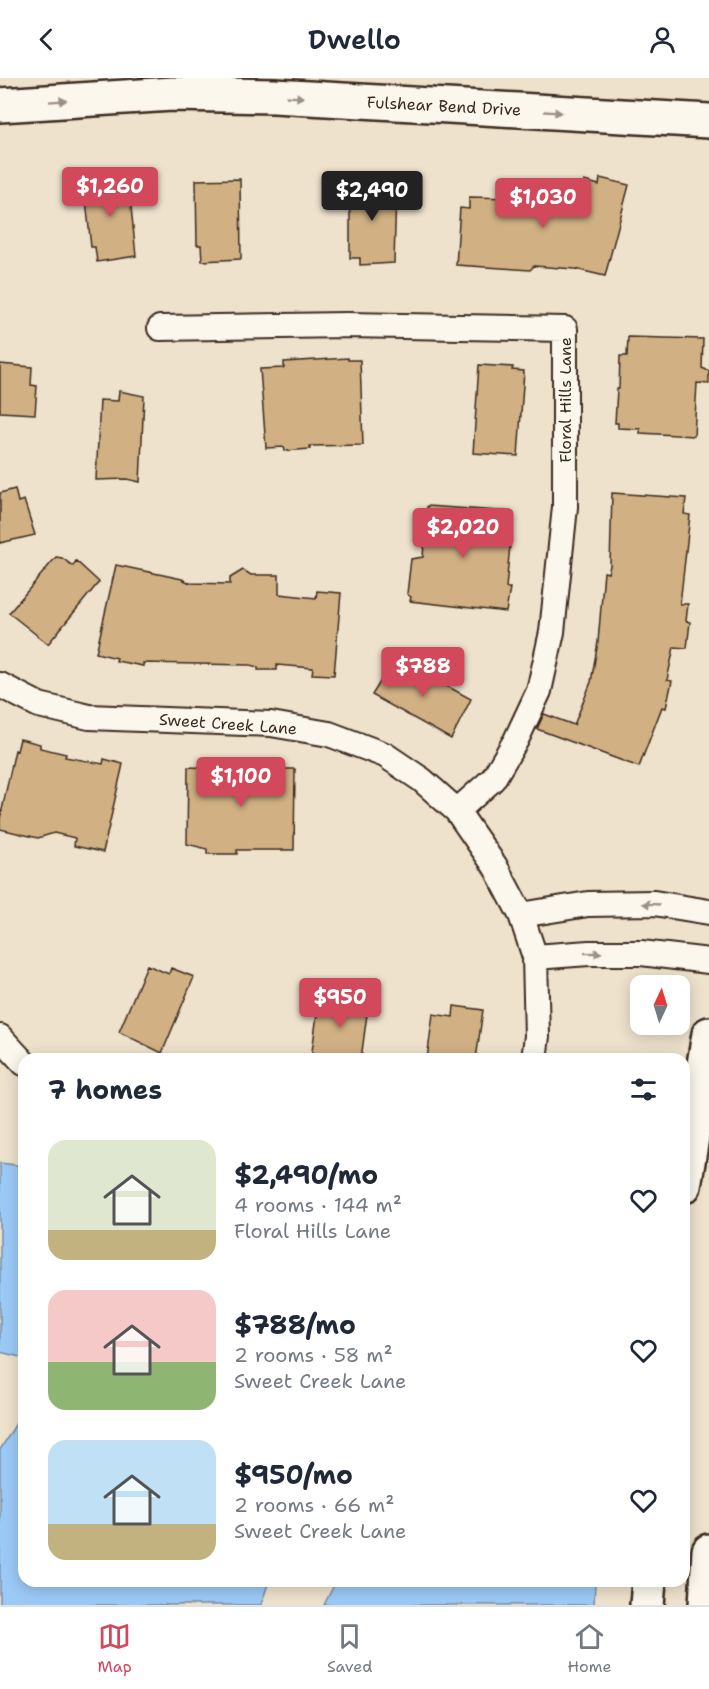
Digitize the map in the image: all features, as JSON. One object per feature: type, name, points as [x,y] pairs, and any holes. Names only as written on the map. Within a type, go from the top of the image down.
[{"type":"main road","name":"Fulshear Bend Drive","points":[[0,105],[171,86],[274,96],[709,121]]},
{"type":"main road","points":[[690,1150],[709,1034]]},
{"type":"main road","points":[[706,1605],[709,1551]]},
{"type":"main road","points":[[647,1605],[648,1587]]},
{"type":"street","name":"Floral Hills Lane","points":[[160,328],[347,325],[565,329],[564,507],[552,632],[539,691],[516,740],[493,779],[457,811]]},
{"type":"street","name":"Sweet Creek Lane","points":[[0,685],[39,705],[89,717],[271,724],[329,734],[385,755],[422,780],[457,811],[495,866],[521,915],[535,957],[537,1036],[535,1053]]},
{"type":"street","points":[[521,915],[588,904],[654,903],[709,912]]},
{"type":"street","points":[[535,957],[589,953],[642,953],[709,961]]},
{"type":"street","points":[[0,1037],[18,1056]]},
{"type":"water","points":[[0,1163],[18,1165],[18,1356],[0,1352]]},
{"type":"water","points":[[18,1420],[18,1587],[267,1587],[261,1605],[0,1605],[0,1450]]},
{"type":"water","points":[[333,1587],[595,1587],[594,1605],[324,1605]]},
{"type":"building","points":[[367,175],[379,178],[379,190],[396,191],[394,263],[360,265],[360,258],[350,258],[350,178]]},
{"type":"building","points":[[128,177],[136,256],[97,262],[95,247],[91,247],[84,181]]},
{"type":"building","points":[[600,178],[629,185],[605,276],[575,269],[534,266],[530,270],[456,265],[460,208],[469,209],[469,197],[514,198],[515,186],[528,185],[542,187],[541,192],[580,196],[584,181],[599,185]]},
{"type":"building","points":[[240,179],[241,259],[202,261],[201,245],[197,245],[196,180]]},
{"type":"building","points":[[628,337],[703,339],[702,368],[709,371],[709,384],[697,383],[694,436],[640,433],[640,429],[618,428],[618,423],[615,423],[620,356],[627,356]]},
{"type":"building","points":[[348,358],[348,360],[360,360],[363,445],[310,446],[310,449],[285,451],[284,447],[266,448],[260,369],[284,368],[284,362]]},
{"type":"building","points":[[0,364],[32,367],[31,385],[37,386],[35,414],[0,412]]},
{"type":"building","points":[[479,365],[513,367],[512,370],[524,371],[518,456],[473,453]]},
{"type":"building","points":[[119,391],[144,396],[140,482],[127,479],[96,480],[100,400],[118,401]]},
{"type":"building","points":[[15,489],[18,502],[24,500],[35,535],[0,543],[0,493]]},
{"type":"building","points":[[612,493],[686,498],[684,514],[690,515],[680,604],[688,604],[686,621],[690,622],[687,648],[674,647],[667,680],[672,681],[666,708],[662,707],[639,767],[537,729],[544,714],[574,725],[591,682],[598,642],[604,572],[608,573],[610,566]]},
{"type":"building","points":[[427,506],[513,512],[506,588],[510,588],[506,612],[410,601],[411,597],[407,594],[411,559],[423,557]]},
{"type":"building","points":[[56,557],[62,558],[73,566],[76,561],[99,582],[48,644],[9,613]]},
{"type":"building","points":[[116,565],[182,579],[190,583],[230,584],[230,578],[243,570],[251,575],[279,575],[279,594],[316,598],[317,591],[341,593],[334,675],[312,674],[313,668],[277,665],[277,670],[258,670],[258,667],[250,665],[143,663],[143,666],[116,661],[117,658],[96,653]]},
{"type":"building","points":[[397,659],[471,699],[451,739],[372,695],[386,672],[389,674]]},
{"type":"building","points":[[20,739],[40,744],[40,748],[66,754],[65,757],[103,764],[104,759],[123,764],[103,852],[74,846],[75,838],[54,833],[38,838],[0,829],[0,819],[15,750],[17,751]]},
{"type":"building","points":[[215,762],[282,764],[282,769],[295,769],[294,850],[237,850],[237,854],[207,854],[207,849],[187,844],[188,767],[215,768]]},
{"type":"building","points":[[147,965],[169,974],[171,968],[194,977],[162,1053],[119,1032]]},
{"type":"building","points":[[333,996],[369,999],[362,1053],[312,1053],[319,1000],[333,1002]]},
{"type":"building","points":[[454,1006],[483,1010],[477,1053],[428,1053],[433,1014],[453,1017]]}]
